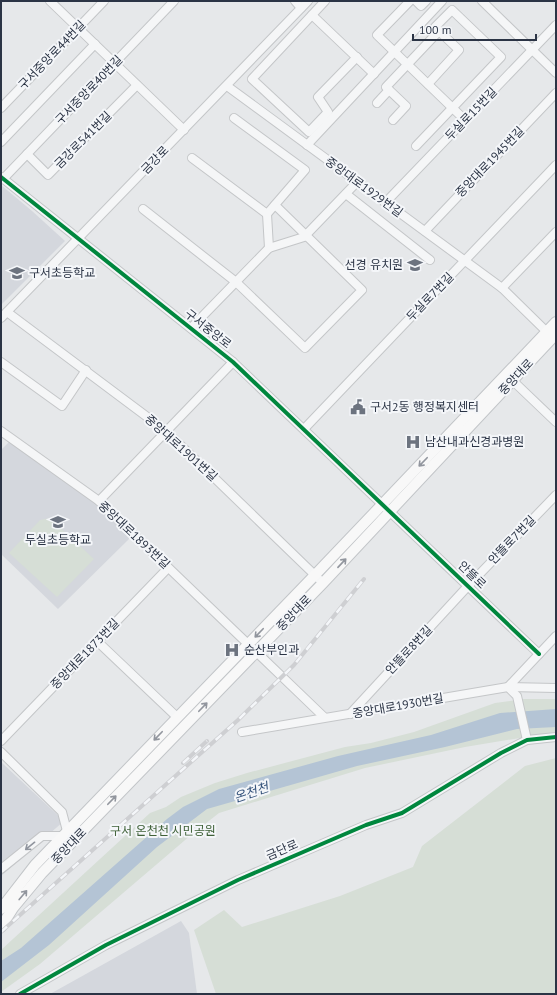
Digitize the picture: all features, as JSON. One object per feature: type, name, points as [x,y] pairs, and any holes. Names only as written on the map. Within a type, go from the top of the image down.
[{"type":"main road","name":"중앙대로","points":[[1,909],[35,865],[177,717],[316,575],[387,508],[512,380],[551,333],[556,322]]},
{"type":"main road","name":"중앙대로","points":[[1,927],[13,908],[42,873],[323,583],[387,508],[551,333]]},
{"type":"street","points":[[50,1],[184,130]]},
{"type":"street","name":"구서중앙로44번길","points":[[1,108],[104,1]]},
{"type":"street","name":"구서중앙로40번길","points":[[2,178],[27,154],[174,1]]},
{"type":"street","points":[[294,1],[301,8]]},
{"type":"street","name":"금강로","points":[[4,315],[308,1]]},
{"type":"street","points":[[325,1],[252,79],[309,132],[328,112],[318,97],[357,57]]},
{"type":"street","points":[[410,1],[377,35],[465,120]]},
{"type":"street","points":[[416,1],[421,6],[426,1]]},
{"type":"street","points":[[307,145],[442,1]]},
{"type":"street","points":[[482,1],[556,73]]},
{"type":"street","points":[[416,146],[501,57],[452,10],[435,27],[460,50],[428,84]]},
{"type":"street","points":[[312,15],[374,74]]},
{"type":"street","name":"두실로15번길","points":[[385,203],[556,25]]},
{"type":"street","points":[[393,120],[406,106],[386,87],[439,31]]},
{"type":"street","points":[[1,142],[94,44]]},
{"type":"street","name":"금강로541번길","points":[[27,154],[48,175],[137,85]]},
{"type":"street","name":"중앙대로1929번길","points":[[227,86],[502,288],[551,333]]},
{"type":"street","points":[[377,103],[389,90]]},
{"type":"street","name":"중앙대로1945번길","points":[[425,231],[556,93]]},
{"type":"street","points":[[234,118],[305,170],[267,214],[269,248]]},
{"type":"street","points":[[192,158],[267,214]]},
{"type":"street","name":"두실로7번길","points":[[304,429],[556,164]]},
{"type":"street","name":"구서중앙로","points":[[2,178],[233,362],[387,508]]},
{"type":"street","points":[[191,328],[269,248],[306,235],[357,182]]},
{"type":"street","points":[[346,194],[430,260]]},
{"type":"street","points":[[143,209],[236,282],[305,348],[362,290],[275,205]]},
{"type":"street","points":[[502,288],[556,232]]},
{"type":"street","name":"중앙대로1901번길","points":[[4,315],[86,370],[166,431],[323,583]]},
{"type":"street","points":[[1,362],[62,406],[86,370]]},
{"type":"street","points":[[99,501],[233,362]]},
{"type":"street","points":[[512,380],[556,422]]},
{"type":"street","name":"중앙대로1893번길","points":[[1,430],[99,501],[324,718]]},
{"type":"street","name":"안뜰로7번길","points":[[468,586],[556,495]]},
{"type":"street","name":"안뜰로","points":[[387,508],[539,654]]},
{"type":"street","name":"중앙대로1873번길","points":[[1,741],[168,568]]},
{"type":"street","name":"안뜰로8번길","points":[[350,714],[468,586]]},
{"type":"street","points":[[526,736],[517,696],[508,687],[556,636]]},
{"type":"street","points":[[97,641],[177,717]]},
{"type":"street","name":"중앙대로1930번길","points":[[242,732],[508,687],[556,688]]},
{"type":"street","name":"금단로","points":[[20,994],[106,945],[238,880],[366,826],[402,813],[501,753],[526,736],[556,737]]},
{"type":"street","points":[[1,752],[62,812],[65,833],[42,836],[1,869]]},
{"type":"shaded area","name":"구서초등학교","points":[[1,185],[65,241],[1,305]]},
{"type":"shaded area","name":"두실초등학교","points":[[10,441],[98,505],[130,538],[58,609],[1,554],[1,450]]},
{"type":"shaded area","points":[[1,762],[64,821],[1,876]]},
{"type":"shaded area","points":[[181,921],[189,933],[197,994],[50,994]]},
{"type":"green space","points":[[50,518],[94,559],[57,597],[9,553],[40,520]]},
{"type":"green space","name":"구서 온천천 시민공원","points":[[524,699],[556,699],[556,732],[465,747],[365,768],[219,813],[191,835],[40,964],[1,992],[1,950],[150,813],[166,807],[181,797],[215,783],[247,773],[345,747],[371,743],[414,732],[495,703]]},
{"type":"green space","points":[[556,758],[556,994],[216,994],[194,930],[224,910],[242,927],[340,896],[413,867],[422,846],[525,766]]},
{"type":"water","name":"온천천","points":[[556,709],[556,727],[517,729],[445,747],[357,766],[207,809],[157,847],[49,945],[1,982],[1,961],[21,948],[167,819],[183,807],[219,789],[338,756],[431,735],[500,713]]},
{"type":"railway","points":[[1,932],[238,720],[294,665],[364,579]]},
{"type":"railway","points":[[183,763],[207,741]]},
{"type":"cycle path","points":[[1,177],[233,362],[539,654]]},
{"type":"cycle path","points":[[20,994],[106,945],[238,880],[366,825],[402,813],[501,753],[527,740],[556,737]]},
{"type":"place","name":"선경 유치원","points":[[415,265]]},
{"type":"place","name":"구서초등학교","points":[[17,273]]},
{"type":"place","name":"구서2동 행정복지센터","points":[[358,407]]},
{"type":"place","name":"남산내과신경과병원","points":[[413,442]]},
{"type":"place","name":"두실초등학교","points":[[58,522]]},
{"type":"place","name":"순산부인과","points":[[232,650]]}]
